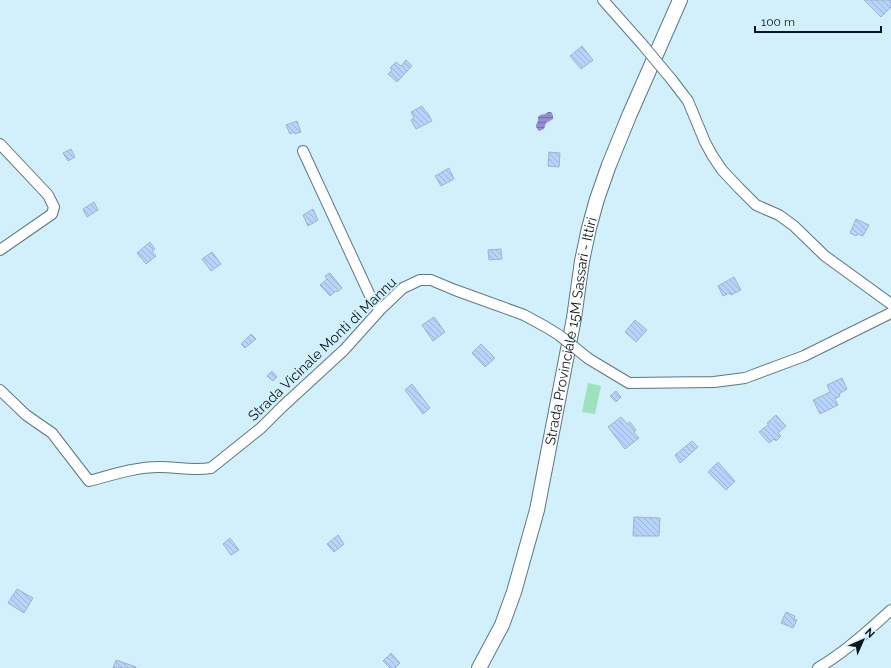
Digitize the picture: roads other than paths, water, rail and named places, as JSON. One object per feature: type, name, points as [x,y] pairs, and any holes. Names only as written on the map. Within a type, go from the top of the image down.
[{"type":"main road","name":"Strada Provinciale 15M Sassari - Ittiri","points":[[479,668],[502,625],[514,592],[537,510],[574,318],[582,261],[597,199],[629,116],[680,0]]},
{"type":"street","points":[[603,0],[642,44],[688,101],[712,156],[722,170],[739,188],[756,205],[779,215],[794,226],[825,256],[891,304]]},
{"type":"street","points":[[0,144],[48,195],[54,207],[52,214],[0,250]]},
{"type":"street","points":[[303,151],[372,300],[380,310]]},
{"type":"street","name":"Strada Vicinale Monti di Mannu","points":[[0,390],[26,415],[52,434],[90,481],[128,470],[144,468],[158,467],[200,470],[211,468],[261,428],[344,350],[380,310],[403,288],[420,280],[431,280],[524,315],[559,335],[589,359],[629,383],[714,382],[745,378],[804,356],[891,313]]},
{"type":"street","points":[[818,668],[832,660],[856,641],[891,610]]}]
